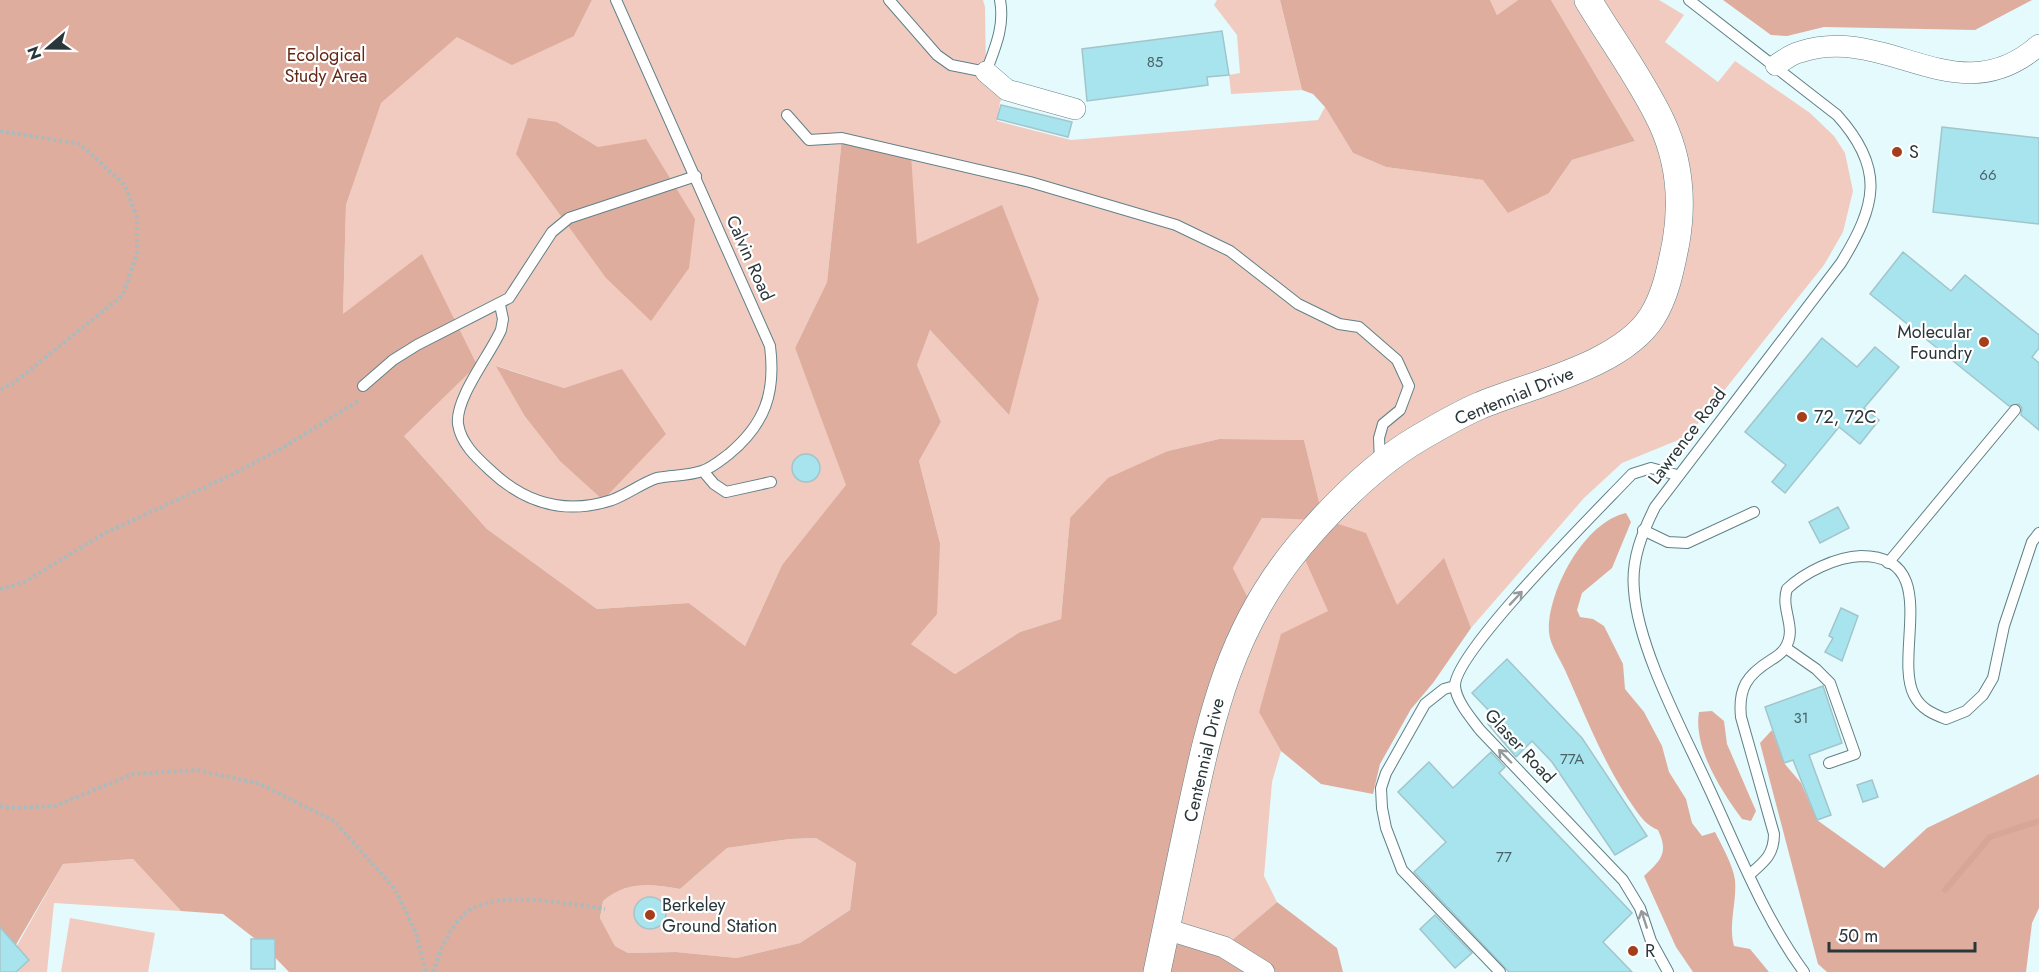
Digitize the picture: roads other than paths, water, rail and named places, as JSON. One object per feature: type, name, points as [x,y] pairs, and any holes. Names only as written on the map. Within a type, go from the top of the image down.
[{"type":"street","name":"Centennial Drive","points":[[1157,972],[1211,719],[1244,631],[1273,581],[1299,546],[1342,498],[1381,465],[1417,439],[1474,408],[1588,366],[1634,336],[1651,319],[1669,272],[1680,219],[1680,189],[1662,122],[1588,0]]},
{"type":"street","points":[[1776,65],[1799,52],[1850,46],[1877,51],[1940,70],[1981,74],[2011,63],[2039,45]]},
{"type":"street","points":[[986,72],[1007,90],[1075,109]]},
{"type":"street","points":[[1166,929],[1224,947],[1264,972]]},
{"type":"lane","name":"Calvin Road","points":[[500,305],[501,330],[460,406],[458,423],[463,439],[474,454],[504,484],[522,496],[548,504],[571,507],[592,505],[612,500],[657,478],[703,471],[745,441],[759,422],[768,401],[774,372],[770,346],[616,0]]},
{"type":"lane","points":[[889,0],[937,55],[951,65],[986,72],[999,36],[1002,20],[1000,0]]},
{"type":"lane","name":"Lawrence Road","points":[[1689,0],[1776,65],[1837,115],[1854,134],[1864,152],[1870,171],[1872,190],[1869,210],[1858,236],[1841,263],[1677,475],[1655,507],[1643,530],[1635,558],[1634,589],[1648,650],[1749,875],[1787,948],[1804,972]]},
{"type":"lane","points":[[787,114],[809,140],[842,138],[1030,182],[1176,225],[1230,250],[1288,297],[1339,324],[1359,327],[1397,360],[1409,386],[1400,410],[1383,424],[1379,438],[1381,465]]},
{"type":"lane","points":[[363,386],[393,360],[417,345],[463,320],[500,305],[515,292],[552,232],[569,218],[696,176]]},
{"type":"lane","points":[[1888,563],[2015,411]]},
{"type":"lane","points":[[1500,972],[1402,870],[1386,828],[1382,808],[1381,789],[1386,773],[1425,704],[1444,689],[1455,686],[1458,673],[1468,656],[1503,613],[1632,474],[1651,468],[1677,475]]},
{"type":"lane","points":[[703,471],[714,484],[726,492],[771,482]]},
{"type":"lane","points":[[1643,530],[1668,542],[1687,543],[1754,512]]},
{"type":"lane","points":[[1749,875],[1770,856],[1774,848],[1774,834],[1741,717],[1739,701],[1742,686],[1748,676],[1786,648],[1791,630],[1784,598],[1793,584],[1833,561],[1853,556],[1874,556],[1901,571],[1908,587],[1909,678],[1914,695],[1927,712],[1946,719],[1966,711],[1983,695],[1993,678],[2004,626],[2032,542],[2039,533]]},
{"type":"lane","points":[[1786,648],[1816,669],[1830,683],[1855,754],[1829,763]]},
{"type":"lane","name":"Glaser Road","points":[[1455,686],[1461,702],[1480,730],[1633,893],[1651,940],[1668,972]]},
{"type":"waterway","points":[[1945,890],[1990,837],[2039,821]]},
{"type":"place","name":"S","points":[[1897,152]]},
{"type":"place","name":"Molecular Foundry","points":[[1984,342]]},
{"type":"place","name":"72, 72C","points":[[1802,417]]},
{"type":"place","name":"Berkeley Ground Station","points":[[650,915]]},
{"type":"place","name":"R","points":[[1633,951]]},
{"type":"park label","name":"Ecological Study Area","points":[[326,65]]}]
